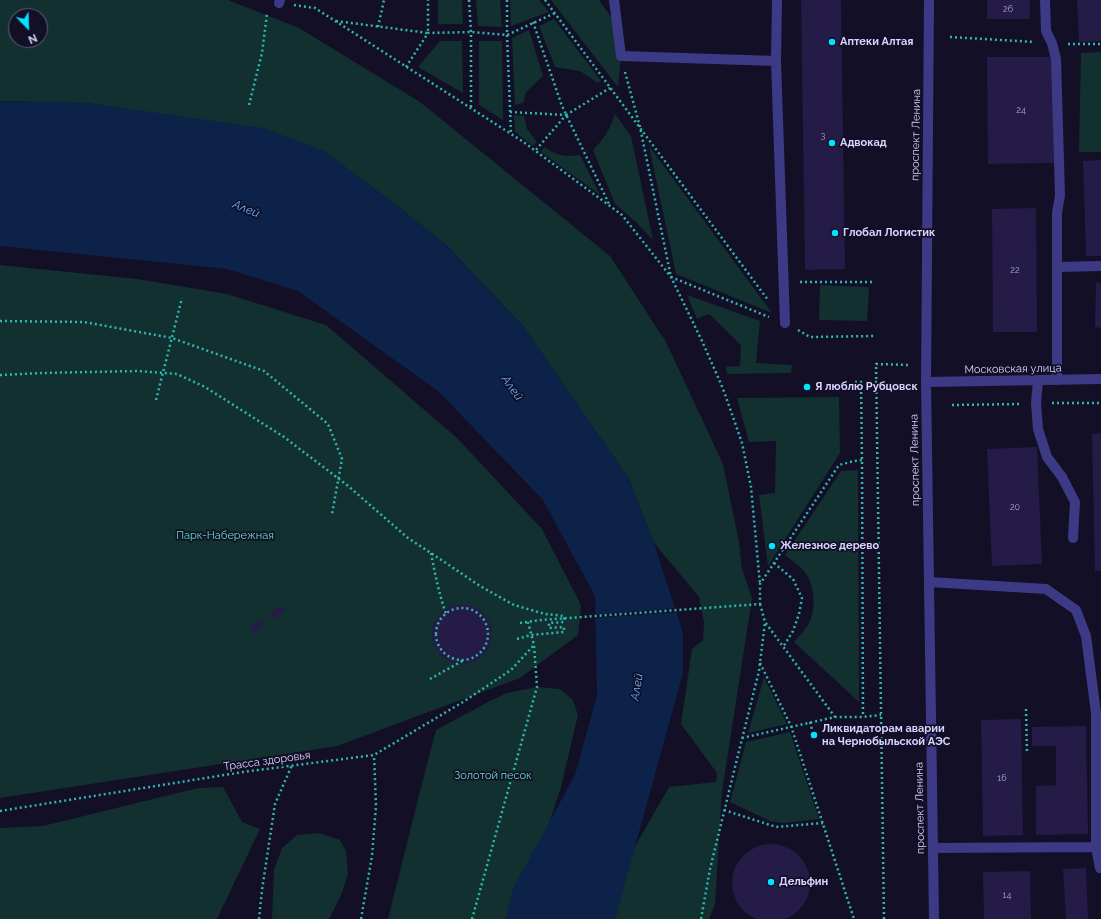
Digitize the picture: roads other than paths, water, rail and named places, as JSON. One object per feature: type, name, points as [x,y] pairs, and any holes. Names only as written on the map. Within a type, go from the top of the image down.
[{"type":"street","points":[[614,0],[621,56],[776,61]]},
{"type":"street","points":[[777,0],[776,61],[785,323]]},
{"type":"street","name":"проспект Ленина","points":[[929,0],[926,382],[934,919]]},
{"type":"street","points":[[1045,0],[1046,31],[1052,43],[1056,59],[1060,196],[1057,213],[1058,380]]},
{"type":"street","points":[[1057,267],[1101,266]]},
{"type":"street","name":"Московская улица","points":[[926,382],[1101,379]]},
{"type":"street","points":[[1038,381],[1036,403],[1038,429],[1047,457],[1062,477],[1075,502],[1073,538]]},
{"type":"street","points":[[929,582],[1046,589],[1076,610],[1086,636],[1096,714],[1096,848],[1100,868]]},
{"type":"street","points":[[933,848],[1096,848]]},
{"type":"water","name":"Алей","points":[[0,101],[88,103],[263,128],[322,150],[395,204],[447,246],[523,326],[629,479],[654,543],[683,633],[683,673],[615,919],[506,919],[513,888],[575,775],[597,695],[595,596],[543,500],[438,391],[298,291],[227,269],[0,246]]},
{"type":"place","name":"Аптеки Алтая","points":[[832,42]]},
{"type":"place","name":"Адвокад","points":[[832,143]]},
{"type":"place","name":"Глобал Логистик","points":[[835,233]]},
{"type":"place","name":"Я люблю Рубцовск","points":[[807,387]]},
{"type":"place","name":"Железное дерево","points":[[772,546]]},
{"type":"place","name":"Ликвидаторам аварии на Чернобыльской АЭС","points":[[814,735]]},
{"type":"place","name":"Дельфин","points":[[771,882]]},
{"type":"park label","name":"Парк-Набережная","points":[[225,536]]},
{"type":"park label","name":"Золотой песок","points":[[493,776]]}]
